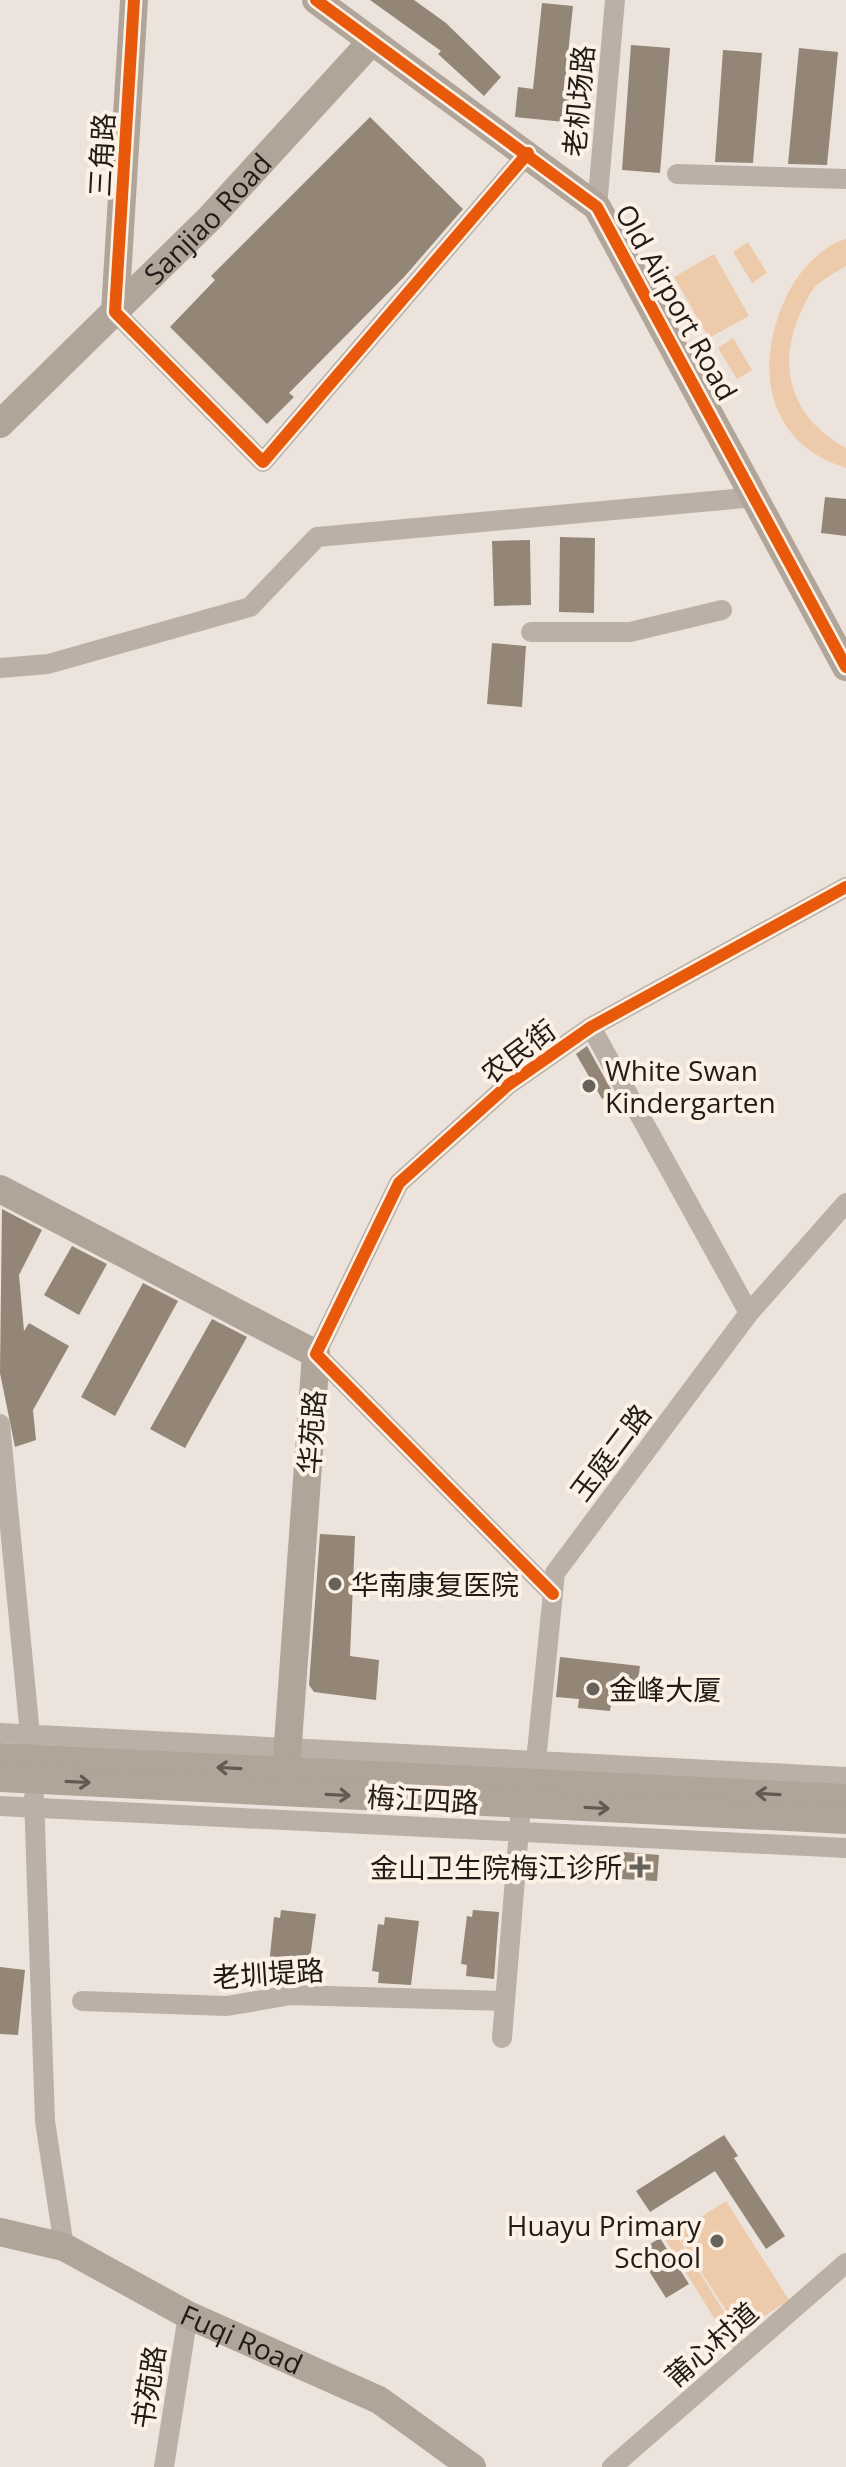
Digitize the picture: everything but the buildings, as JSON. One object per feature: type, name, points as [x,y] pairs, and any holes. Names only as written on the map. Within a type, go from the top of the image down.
[{"type":"street","name":"三角路","points":[[115,312],[134,0]]},
{"type":"street","name":"Old Airport Road","points":[[316,0],[528,153],[597,207],[846,667]]},
{"type":"street","name":"老机场路","points":[[597,207],[615,0]]},
{"type":"street","name":"Sanjiao Road","points":[[0,424],[210,218],[372,41]]},
{"type":"street","points":[[115,312],[263,462],[528,153]]},
{"type":"street","points":[[677,174],[846,179]]},
{"type":"street","points":[[0,668],[48,664],[250,607],[317,537],[756,497]]},
{"type":"street","points":[[531,632],[630,632],[722,610]]},
{"type":"street","name":"农民街","points":[[316,1354],[399,1183],[508,1085],[591,1027],[846,887]]},
{"type":"street","points":[[591,1027],[749,1313]]},
{"type":"street","name":"华苑路","points":[[0,1189],[316,1354],[286,1771]]},
{"type":"street","name":"玉庭二路","points":[[502,2038],[555,1573],[749,1313],[846,1203]]},
{"type":"street","points":[[316,1354],[553,1594]]},
{"type":"street","points":[[0,1424],[32,1758],[45,2121],[64,2247]]},
{"type":"street","points":[[0,1733],[846,1777]]},
{"type":"street","name":"梅江四路","points":[[0,1757],[846,1798]]},
{"type":"street","name":"梅江四路","points":[[0,1778],[846,1820]]},
{"type":"street","points":[[0,1806],[846,1848]]},
{"type":"street","name":"老圳堤路","points":[[82,2001],[227,2006],[291,1995],[505,2001]]},
{"type":"street","name":"Fuqi Road","points":[[0,2232],[64,2247],[188,2315],[379,2400],[472,2467]]},
{"type":"street","name":"莆心村道","points":[[612,2467],[846,2263]]},
{"type":"street","name":"书苑路","points":[[164,2467],[188,2315]]},
{"type":"shaded area","points":[[846,239],[846,266],[822,281],[810,294],[798,319],[789,358],[790,376],[803,410],[814,424],[846,448],[846,468],[819,456],[798,440],[783,421],[774,399],[770,349],[786,297],[803,270],[818,254]]},
{"type":"shaded area","points":[[748,242],[767,273],[752,283],[733,252]]},
{"type":"shaded area","points":[[714,254],[749,316],[709,338],[674,277]]},
{"type":"shaded area","points":[[733,338],[752,370],[737,379],[718,348]]},
{"type":"shaded area","points":[[726,2201],[789,2300],[740,2332],[676,2233]]},
{"type":"shaded area","points":[[665,2217],[746,2347],[736,2353],[655,2223]]},
{"type":"cycle path","points":[[134,0],[115,312],[263,462],[528,153]]},
{"type":"cycle path","points":[[316,0],[597,207],[846,667]]},
{"type":"cycle path","points":[[553,1594],[316,1354],[399,1183],[508,1085],[591,1027],[846,887]]},
{"type":"place","name":"White Swan Kindergarten","points":[[589,1086]]},
{"type":"place","name":"华南康复医院","points":[[335,1584]]},
{"type":"place","name":"金峰大厦","points":[[593,1689]]},
{"type":"place","name":"金山卫生院梅江诊所","points":[[640,1867]]},
{"type":"place","name":"Huayu Primary School","points":[[717,2241]]}]
